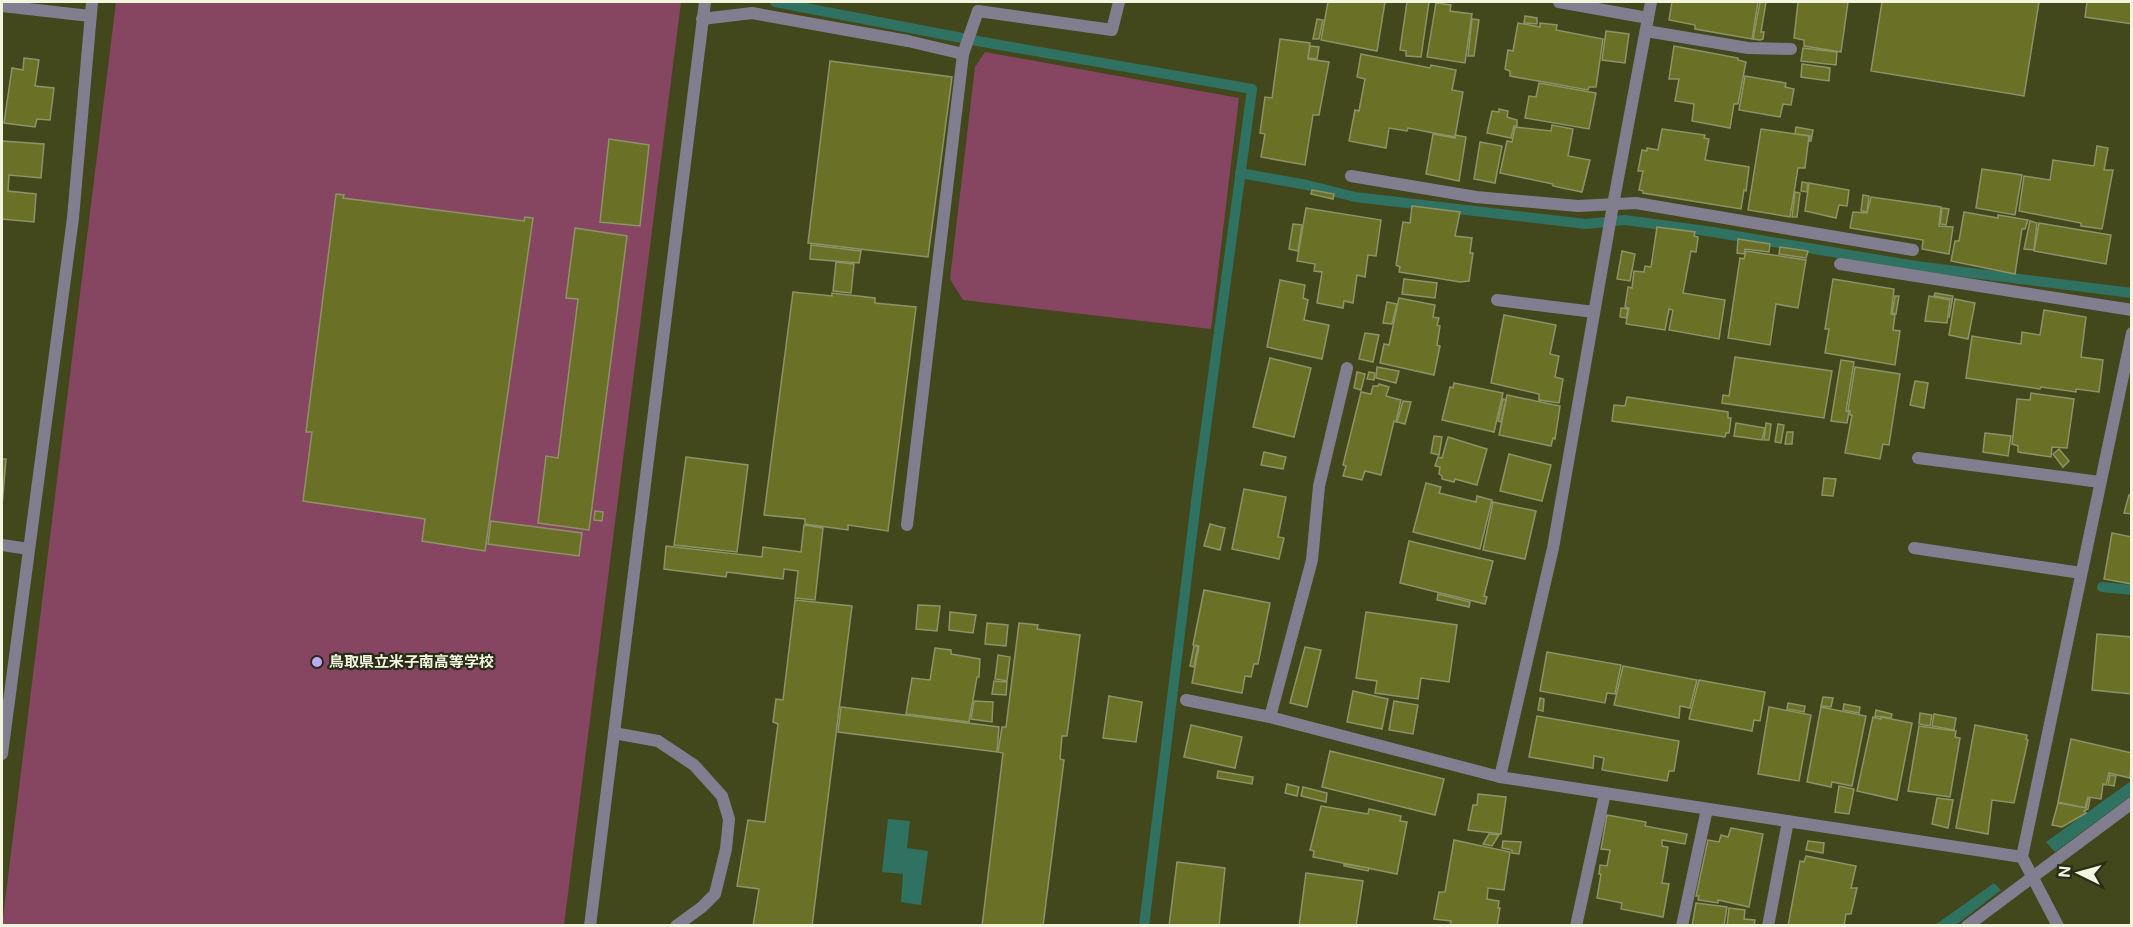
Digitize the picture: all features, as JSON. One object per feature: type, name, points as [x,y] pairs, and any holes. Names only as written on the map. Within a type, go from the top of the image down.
[{"type":"street","points":[[2,754],[73,218],[92,2]]},
{"type":"street","points":[[590,926],[705,2]]},
{"type":"street","points":[[907,525],[963,54],[978,11],[1112,30],[1119,2]]},
{"type":"street","points":[[1558,2],[1748,48],[1791,49]]},
{"type":"street","points":[[1500,777],[1553,548],[1651,2]]},
{"type":"street","points":[[2,6],[90,16]]},
{"type":"street","points":[[702,19],[752,14],[908,41],[963,54]]},
{"type":"street","points":[[1351,176],[1476,197],[1578,206],[1636,203],[1912,250]]},
{"type":"street","points":[[1840,264],[2132,310]]},
{"type":"street","points":[[1497,300],[1594,312]]},
{"type":"street","points":[[2058,926],[2022,857],[2132,333]]},
{"type":"street","points":[[1270,717],[1312,560],[1319,486],[1347,368]]},
{"type":"street","points":[[1918,458],[2100,482]]},
{"type":"street","points":[[2,545],[29,549]]},
{"type":"street","points":[[1914,548],[2081,573]]},
{"type":"street","points":[[1186,700],[1270,717],[1500,777],[2022,857]]},
{"type":"street","points":[[614,733],[658,741],[694,765],[722,796],[729,819],[726,849],[715,894],[702,907],[676,926]]},
{"type":"street","points":[[1576,926],[1605,793]]},
{"type":"street","points":[[1967,926],[2132,803]]},
{"type":"street","points":[[1682,926],[1707,809]]},
{"type":"street","points":[[1768,926],[1788,821]]},
{"type":"shaded area","name":"鳥取県立米子南高等学校","points":[[116,2],[681,2],[564,925],[2,926]]},
{"type":"shaded area","points":[[985,52],[1239,98],[1211,329],[963,300],[950,279],[975,67]]},
{"type":"water","points":[[2131,781],[2131,796],[2055,852],[2046,842]]},
{"type":"water","points":[[888,819],[910,821],[907,848],[928,851],[921,905],[901,902],[903,874],[882,872]]},
{"type":"water","points":[[1994,883],[2001,890],[1956,925],[1935,925]]},
{"type":"building","points":[[1328,2],[1385,2],[1377,51],[1321,40]]},
{"type":"building","points":[[1407,2],[1429,2],[1421,57],[1406,56],[1406,51],[1400,50]]},
{"type":"building","points":[[1672,2],[1758,2],[1752,39],[1695,29],[1695,25],[1669,20]]},
{"type":"building","points":[[1760,2],[1766,2],[1761,32],[1764,32],[1763,39],[1760,40],[1753,39]]},
{"type":"building","points":[[1798,2],[1848,2],[1841,52],[1804,46],[1804,40],[1794,38]]},
{"type":"building","points":[[1882,2],[2039,2],[2024,96],[1871,71]]},
{"type":"building","points":[[2087,2],[2132,2],[2132,24],[2085,17]]},
{"type":"building","points":[[1436,3],[1451,5],[1450,11],[1472,14],[1465,63],[1427,57]]},
{"type":"building","points":[[1525,16],[1537,18],[1537,24],[1524,23]]},
{"type":"building","points":[[1317,19],[1323,20],[1319,39],[1313,39]]},
{"type":"building","points":[[1472,19],[1479,20],[1474,56],[1468,56]]},
{"type":"building","points":[[1518,23],[1540,27],[1540,23],[1557,25],[1556,30],[1603,39],[1596,87],[1589,87],[1588,90],[1510,76],[1510,71],[1505,69],[1508,50],[1513,51]]},
{"type":"building","points":[[1606,31],[1629,34],[1625,63],[1602,60]]},
{"type":"building","points":[[1280,39],[1310,43],[1308,59],[1329,62],[1319,115],[1313,115],[1305,165],[1261,157],[1265,134],[1260,133],[1265,97],[1272,98]]},
{"type":"building","points":[[1310,46],[1319,47],[1317,59],[1308,58]]},
{"type":"building","points":[[1674,46],[1738,58],[1746,62],[1738,104],[1734,104],[1730,128],[1692,121],[1694,104],[1675,101],[1679,79],[1669,79]]},
{"type":"building","points":[[1803,48],[1837,52],[1836,65],[1801,61]]},
{"type":"building","points":[[1361,54],[1430,68],[1431,65],[1456,70],[1452,90],[1463,92],[1455,137],[1408,128],[1407,131],[1389,128],[1386,148],[1349,141],[1355,110],[1359,111],[1365,79],[1357,77]]},
{"type":"building","points":[[24,58],[39,60],[35,86],[54,88],[50,120],[37,119],[35,127],[4,123],[12,68],[23,70]]},
{"type":"building","points":[[830,61],[952,77],[928,257],[808,243]]},
{"type":"building","points":[[1802,64],[1830,68],[1829,81],[1801,77]]},
{"type":"building","points":[[1745,76],[1786,83],[1785,87],[1794,89],[1791,105],[1783,104],[1780,117],[1739,110]]},
{"type":"building","points":[[1539,83],[1596,93],[1589,129],[1525,118],[1529,96],[1536,97]]},
{"type":"building","points":[[1499,109],[1508,111],[1507,117],[1517,120],[1517,126],[1514,126],[1511,138],[1487,133],[1492,111],[1499,112]]},
{"type":"building","points":[[1552,125],[1573,129],[1568,156],[1590,160],[1582,192],[1500,173],[1507,141],[1512,142],[1515,127],[1551,131]]},
{"type":"building","points":[[1796,127],[1813,130],[1811,141],[1809,141],[1810,136],[1795,134]]},
{"type":"building","points":[[1662,129],[1705,135],[1704,138],[1709,139],[1705,160],[1749,167],[1741,209],[1643,193],[1639,190],[1643,171],[1638,171],[1642,150],[1647,151],[1647,148],[1658,150]]},
{"type":"building","points":[[1761,129],[1809,136],[1805,168],[1798,168],[1790,217],[1748,210]]},
{"type":"building","points":[[1433,134],[1455,138],[1455,135],[1466,137],[1459,181],[1426,174]]},
{"type":"building","points":[[609,139],[649,145],[640,226],[600,222]]},
{"type":"building","points":[[2,141],[44,144],[41,178],[9,175],[8,191],[36,194],[34,222],[2,219]]},
{"type":"building","points":[[1480,142],[1502,146],[1495,183],[1474,179]]},
{"type":"building","points":[[2097,146],[2108,148],[2104,170],[2113,170],[2102,229],[2019,211],[2024,176],[2050,180],[2053,160],[2094,166]]},
{"type":"building","points":[[1982,169],[2022,175],[2015,215],[1976,208]]},
{"type":"building","points":[[1802,182],[1808,183],[1807,192],[1801,191]]},
{"type":"building","points":[[1809,183],[1849,190],[1847,206],[1839,205],[1836,218],[1805,211]]},
{"type":"building","points":[[1312,190],[1334,194],[1333,199],[1311,194]]},
{"type":"building","points":[[1795,192],[1800,193],[1797,217],[1792,217]]},
{"type":"building","points":[[336,194],[344,195],[343,198],[524,221],[525,217],[533,218],[485,551],[422,541],[425,519],[303,501],[312,432],[306,432]]},
{"type":"building","points":[[1863,195],[1869,196],[1867,212],[1861,211]]},
{"type":"building","points":[[1871,197],[1941,207],[1939,226],[1953,227],[1949,254],[1922,249],[1923,240],[1850,228],[1853,212],[1867,213]]},
{"type":"building","points":[[1412,206],[1460,212],[1455,236],[1472,238],[1470,253],[1473,253],[1469,281],[1460,282],[1399,272],[1400,267],[1396,265],[1403,222],[1410,223]]},
{"type":"building","points":[[1306,208],[1381,220],[1376,256],[1368,255],[1365,277],[1357,275],[1353,303],[1344,301],[1343,308],[1317,303],[1322,272],[1314,271],[1315,264],[1297,261]]},
{"type":"building","points":[[1942,208],[1949,209],[1946,225],[1940,224]]},
{"type":"building","points":[[1964,212],[2028,220],[2025,229],[2022,229],[2015,274],[1951,261],[1955,241],[1959,241]]},
{"type":"building","points":[[2030,221],[2037,223],[2034,250],[2024,249]]},
{"type":"building","points":[[2039,223],[2111,235],[2106,264],[2034,251]]},
{"type":"building","points":[[1293,224],[1302,225],[1298,251],[1289,249]]},
{"type":"building","points":[[1657,227],[1695,232],[1694,236],[1698,237],[1696,252],[1691,251],[1683,293],[1725,300],[1719,339],[1669,330],[1673,310],[1669,309],[1665,330],[1626,324],[1629,308],[1625,307],[1628,287],[1632,288],[1634,271],[1644,272],[1645,266],[1651,267]]},
{"type":"building","points":[[575,228],[627,236],[589,530],[538,523],[546,456],[558,458],[578,299],[566,298]]},
{"type":"building","points":[[1738,239],[1770,244],[1769,252],[1745,249],[1744,254],[1737,253]]},
{"type":"building","points":[[811,245],[861,251],[859,263],[810,259]]},
{"type":"building","points":[[1780,247],[1808,251],[1806,258],[1779,254]]},
{"type":"building","points":[[1622,251],[1635,254],[1630,281],[1617,279]]},
{"type":"building","points":[[1746,251],[1806,260],[1798,308],[1776,304],[1770,345],[1728,338],[1740,258],[1744,259]]},
{"type":"building","points":[[836,262],[854,264],[851,293],[833,291]]},
{"type":"building","points":[[1404,279],[1437,283],[1435,298],[1402,294]]},
{"type":"building","points":[[1833,279],[1894,289],[1891,314],[1895,315],[1893,330],[1900,331],[1895,365],[1825,353],[1829,329],[1825,329]]},
{"type":"building","points":[[1280,280],[1305,285],[1303,298],[1308,300],[1304,320],[1329,325],[1322,359],[1267,347]]},
{"type":"building","points":[[793,292],[832,296],[832,293],[875,298],[875,303],[916,307],[888,531],[848,525],[848,530],[805,524],[805,519],[764,515]]},
{"type":"building","points":[[1935,293],[1953,296],[1949,318],[1952,299],[1934,296]]},
{"type":"building","points":[[1895,296],[1899,296],[1896,314],[1892,313]]},
{"type":"building","points":[[1929,296],[1950,300],[1947,323],[1925,321]]},
{"type":"building","points":[[1399,298],[1435,305],[1433,317],[1439,318],[1437,345],[1440,346],[1434,375],[1380,363],[1384,344],[1389,345]]},
{"type":"building","points":[[1955,299],[1975,303],[1968,339],[1949,335]]},
{"type":"building","points":[[1387,302],[1397,304],[1392,324],[1383,323]]},
{"type":"building","points":[[1621,308],[1628,309],[1626,318],[1620,317]]},
{"type":"building","points":[[2044,310],[2086,317],[2081,357],[2103,360],[2099,392],[2076,389],[2076,392],[2041,387],[2040,389],[1966,378],[1972,336],[2021,344],[2022,332],[2040,335]]},
{"type":"building","points":[[1504,315],[1556,325],[1550,354],[1559,356],[1555,377],[1563,379],[1559,403],[1539,400],[1539,394],[1491,383]]},
{"type":"building","points":[[1365,333],[1379,335],[1373,362],[1359,359]]},
{"type":"building","points":[[1735,357],[1832,371],[1824,418],[1722,403],[1723,395],[1729,396]]},
{"type":"building","points":[[1270,358],[1311,368],[1294,437],[1253,427]]},
{"type":"building","points":[[1841,360],[1854,362],[1846,411],[1849,412],[1847,423],[1831,421]]},
{"type":"building","points":[[1377,367],[1399,371],[1396,383],[1376,378]]},
{"type":"building","points":[[1855,367],[1900,374],[1889,445],[1883,444],[1880,459],[1845,453],[1852,415],[1848,410]]},
{"type":"building","points":[[1357,372],[1365,374],[1361,390],[1354,388]]},
{"type":"building","points":[[1369,372],[1375,373],[1374,380],[1367,379]]},
{"type":"building","points":[[1915,381],[1928,383],[1924,408],[1910,405]]},
{"type":"building","points":[[1454,383],[1503,393],[1494,432],[1442,420],[1450,387],[1453,388]]},
{"type":"building","points":[[1379,384],[1389,387],[1386,396],[1401,400],[1381,475],[1365,471],[1362,480],[1343,476],[1346,466],[1343,465],[1361,392],[1371,394],[1373,386]]},
{"type":"building","points":[[2031,393],[2074,399],[2067,448],[2052,447],[2051,457],[2018,452],[2018,446],[2012,444],[2017,399],[2030,400]]},
{"type":"building","points":[[1507,395],[1560,406],[1555,439],[1553,438],[1551,446],[1499,435]]},
{"type":"building","points":[[1627,397],[1728,412],[1728,418],[1731,418],[1729,433],[1726,433],[1725,437],[1612,421],[1614,405],[1625,406]]},
{"type":"building","points":[[1503,399],[1506,400],[1501,422],[1498,421]]},
{"type":"building","points":[[1403,401],[1411,402],[1405,424],[1397,422]]},
{"type":"building","points":[[1736,423],[1765,428],[1762,440],[1734,436]]},
{"type":"building","points":[[1766,423],[1771,424],[1769,440],[1764,440]]},
{"type":"building","points":[[1778,424],[1784,425],[1781,443],[1775,442]]},
{"type":"building","points":[[1787,432],[1793,432],[1792,444],[1785,444]]},
{"type":"building","points":[[1985,433],[2011,436],[2008,456],[1983,452]]},
{"type":"building","points":[[1434,436],[1442,437],[1439,455],[1431,453]]},
{"type":"building","points":[[1448,437],[1487,449],[1477,485],[1455,479],[1454,482],[1442,479],[1439,474],[1440,467],[1435,466],[1438,457],[1442,458]]},
{"type":"building","points":[[2059,449],[2069,461],[2063,467],[2053,454]]},
{"type":"building","points":[[1264,452],[1286,457],[1283,469],[1261,465]]},
{"type":"building","points":[[1509,454],[1551,465],[1542,501],[1500,491]]},
{"type":"building","points":[[686,457],[748,465],[737,552],[674,545]]},
{"type":"building","points":[[2,459],[6,459],[2,506]]},
{"type":"building","points":[[1824,478],[1836,479],[1833,496],[1822,495]]},
{"type":"building","points":[[1426,483],[1441,487],[1439,493],[1476,502],[1477,496],[1492,500],[1480,549],[1413,532]]},
{"type":"building","points":[[1244,489],[1286,497],[1278,537],[1284,538],[1279,559],[1232,549]]},
{"type":"building","points":[[2129,495],[2132,496],[2132,514],[2124,513]]},
{"type":"building","points":[[1493,502],[1536,511],[1525,559],[1483,550]]},
{"type":"building","points":[[595,511],[603,512],[602,521],[594,520]]},
{"type":"building","points":[[491,521],[582,533],[579,556],[488,544]]},
{"type":"building","points":[[1210,524],[1225,528],[1220,550],[1204,546]]},
{"type":"building","points":[[804,525],[823,528],[815,600],[795,598],[798,571],[784,569],[783,579],[727,572],[726,577],[664,569],[666,546],[762,557],[763,547],[801,552]]},
{"type":"building","points":[[2112,533],[2132,537],[2132,584],[2104,579]]},
{"type":"building","points":[[1409,541],[1493,561],[1484,596],[1487,597],[1485,604],[1400,583]]},
{"type":"building","points":[[1204,590],[1270,603],[1258,664],[1254,664],[1251,677],[1245,676],[1242,693],[1192,683],[1199,646],[1193,645]]},
{"type":"building","points":[[1438,594],[1470,602],[1469,607],[1437,600]]},
{"type":"building","points":[[795,600],[852,606],[812,926],[753,926],[759,889],[737,886],[748,820],[765,822],[778,724],[773,722],[776,699],[783,700]]},
{"type":"building","points":[[918,605],[940,606],[937,631],[916,629]]},
{"type":"building","points":[[950,612],[976,615],[973,633],[949,630]]},
{"type":"building","points":[[1366,612],[1457,625],[1449,682],[1421,678],[1418,699],[1375,693],[1377,681],[1356,678]]},
{"type":"building","points":[[987,623],[1008,625],[1006,646],[985,644]]},
{"type":"building","points":[[1019,623],[1038,625],[1037,629],[1080,635],[1067,736],[1062,736],[1060,759],[1064,760],[1043,926],[982,926],[1003,753],[998,752],[1002,727],[1006,727]]},
{"type":"building","points":[[2097,634],[2132,637],[2132,694],[2092,690]]},
{"type":"building","points":[[1194,646],[1198,646],[1194,667],[1190,666]]},
{"type":"building","points":[[1305,647],[1321,650],[1307,707],[1290,703]]},
{"type":"building","points":[[935,648],[951,650],[951,654],[980,659],[979,677],[977,677],[969,722],[906,714],[912,678],[930,680]]},
{"type":"building","points":[[1547,652],[1621,665],[1615,694],[1607,693],[1605,703],[1540,691]]},
{"type":"building","points":[[998,655],[1010,657],[1007,681],[995,679]]},
{"type":"building","points":[[1623,666],[1697,680],[1690,708],[1680,706],[1679,718],[1614,705]]},
{"type":"building","points":[[1699,680],[1765,692],[1760,721],[1754,720],[1752,731],[1689,719]]},
{"type":"building","points":[[994,681],[1007,682],[1006,695],[992,694]]},
{"type":"building","points":[[1353,691],[1388,699],[1382,729],[1347,722]]},
{"type":"building","points":[[1109,696],[1142,702],[1136,742],[1103,738]]},
{"type":"building","points":[[1823,697],[1833,698],[1831,707],[1821,706]]},
{"type":"building","points":[[1540,698],[1544,699],[1543,711],[1538,710]]},
{"type":"building","points":[[974,701],[993,702],[992,722],[971,719]]},
{"type":"building","points":[[1394,701],[1418,705],[1413,734],[1389,730]]},
{"type":"building","points":[[1788,703],[1805,706],[1804,712],[1787,709]]},
{"type":"building","points":[[1844,704],[1860,707],[1859,713],[1843,710]]},
{"type":"building","points":[[841,707],[999,727],[997,752],[838,732]]},
{"type":"building","points":[[1769,707],[1811,715],[1799,781],[1758,774]]},
{"type":"building","points":[[1821,707],[1866,716],[1852,786],[1832,782],[1831,787],[1807,782]]},
{"type":"building","points":[[1876,710],[1892,714],[1891,718],[1875,716]]},
{"type":"building","points":[[1920,713],[1932,715],[1930,726],[1919,724]]},
{"type":"building","points":[[1934,714],[1956,718],[1954,730],[1932,726]]},
{"type":"building","points":[[1537,716],[1679,741],[1674,771],[1669,771],[1667,781],[1602,770],[1604,758],[1594,756],[1593,768],[1529,757]]},
{"type":"building","points":[[1873,717],[1912,723],[1897,800],[1857,791]]},
{"type":"building","points":[[1191,725],[1242,737],[1235,768],[1184,757]]},
{"type":"building","points":[[1975,725],[2027,735],[2028,740],[2014,803],[1992,800],[1988,834],[1956,828]]},
{"type":"building","points":[[1919,726],[1956,731],[1955,737],[1960,738],[1950,797],[1908,791]]},
{"type":"building","points":[[2071,739],[2132,753],[2130,778],[2109,773],[2106,785],[2103,784],[2101,799],[2088,797],[2085,808],[2058,802]]},
{"type":"building","points":[[1330,751],[1444,779],[1435,815],[1322,787]]},
{"type":"building","points":[[1218,771],[1253,777],[1252,784],[1217,778]]},
{"type":"building","points":[[2110,775],[2116,776],[2114,786],[2108,785]]},
{"type":"building","points":[[1287,784],[1299,787],[1297,796],[1285,793]]},
{"type":"building","points":[[1839,786],[1854,789],[1849,814],[1835,812]]},
{"type":"building","points":[[1303,787],[1327,793],[1326,802],[1301,796]]},
{"type":"building","points":[[1478,794],[1506,797],[1501,834],[1468,830],[1473,805],[1477,805]]},
{"type":"building","points":[[1937,798],[1953,800],[1948,828],[1932,824]]},
{"type":"building","points":[[2088,798],[2090,799],[2088,809],[2084,811],[2086,813],[2062,827],[2052,825],[2058,803],[2086,808]]},
{"type":"building","points":[[1321,806],[1368,814],[1369,809],[1401,816],[1400,821],[1407,822],[1397,874],[1313,857],[1314,851],[1310,850]]},
{"type":"building","points":[[1607,815],[1646,822],[1645,826],[1687,834],[1685,844],[1662,840],[1662,846],[1668,847],[1662,883],[1669,884],[1663,917],[1621,909],[1622,903],[1597,898],[1601,874],[1599,874],[1600,865],[1607,866],[1610,850],[1601,849]]},
{"type":"building","points":[[1731,828],[1763,834],[1749,907],[1718,900],[1718,903],[1698,900],[1699,896],[1696,896],[1708,840],[1719,842],[1721,835],[1728,837]]},
{"type":"building","points":[[1489,834],[1499,835],[1492,846],[1483,844]]},
{"type":"building","points":[[1454,840],[1510,852],[1504,890],[1488,888],[1487,899],[1499,901],[1497,926],[1450,926],[1451,921],[1434,919],[1439,892],[1445,892]]},
{"type":"building","points":[[1503,841],[1521,842],[1519,854],[1502,848]]},
{"type":"building","points":[[1808,841],[1824,843],[1823,853],[1806,850]]},
{"type":"building","points":[[1806,856],[1856,866],[1851,888],[1857,888],[1851,914],[1846,914],[1844,926],[1788,926],[1800,861],[1804,862]]},
{"type":"building","points":[[1177,862],[1225,868],[1219,926],[1169,926]]},
{"type":"building","points":[[1344,864],[1369,868],[1368,871],[1344,866]]},
{"type":"building","points":[[1306,873],[1363,881],[1356,926],[1299,926]]},
{"type":"building","points":[[1696,903],[1727,907],[1724,926],[1692,926]]},
{"type":"building","points":[[1729,908],[1745,910],[1744,919],[1755,920],[1754,926],[1727,926]]},
{"type":"waterway","points":[[775,2],[983,42],[1252,89],[1198,486],[1144,926]]},
{"type":"waterway","points":[[1240,173],[1307,185],[1355,197],[1586,224],[1625,220],[1713,232],[1916,266],[2132,293]]},
{"type":"waterway","points":[[2102,587],[2132,590]]},
{"type":"place","name":"鳥取県立米子南高等学校","points":[[317,662]]}]
